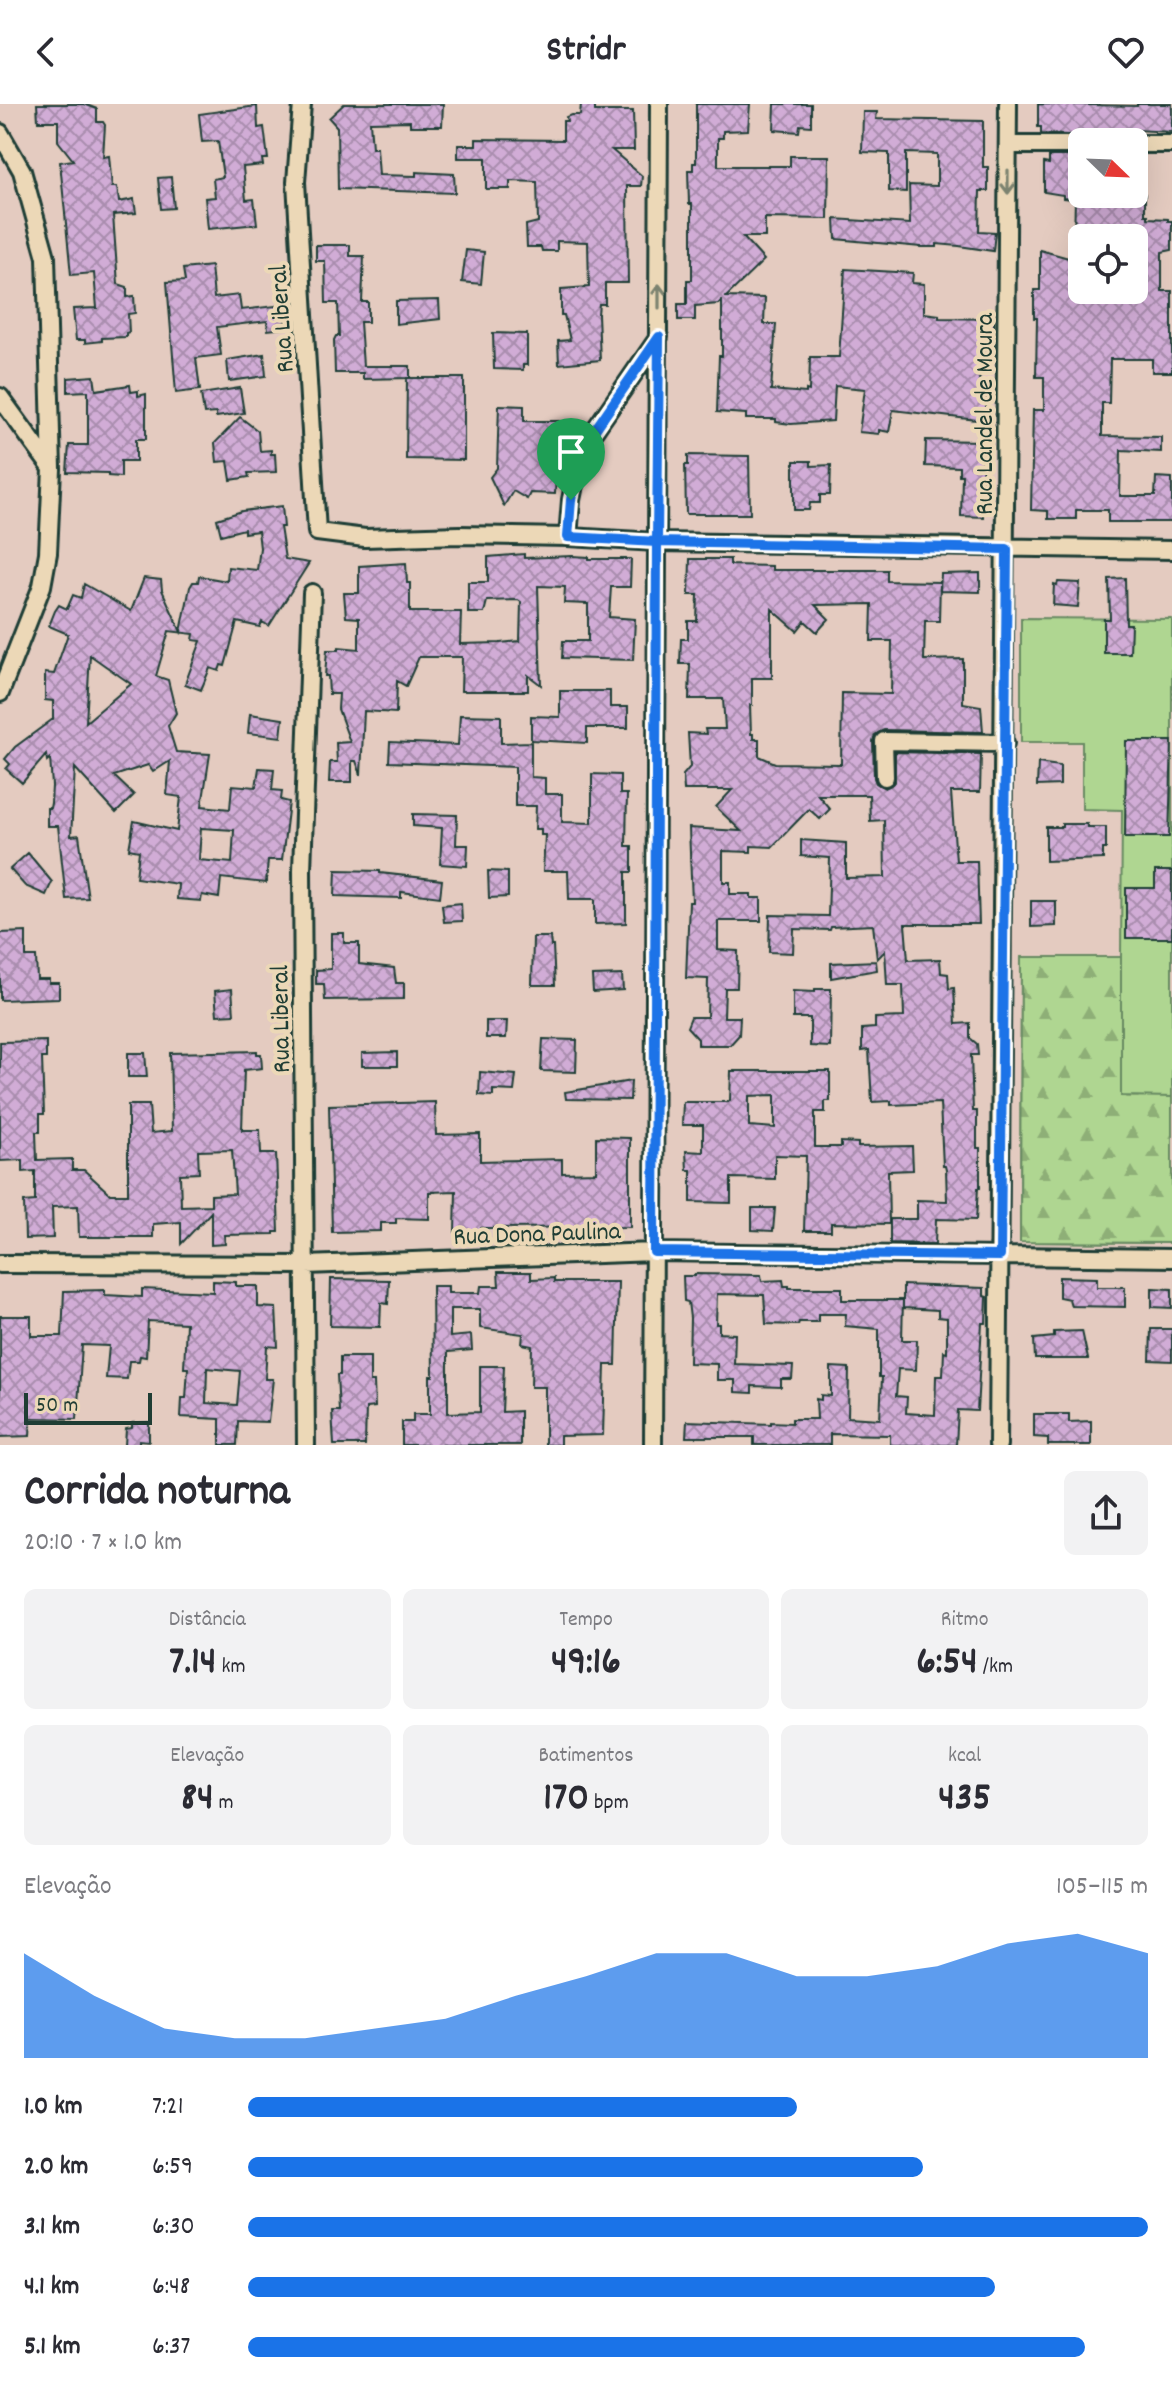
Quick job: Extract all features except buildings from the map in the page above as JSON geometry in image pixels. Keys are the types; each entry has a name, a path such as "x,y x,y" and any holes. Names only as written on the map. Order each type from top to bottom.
{"street":[{"name":"Rua Liberal","path":"302,104 296,182 317,532 365,538 459,535 568,537"},
{"path":"653,1445 659,104"},
{"name":"Rua Landel de Moura","path":"998,1445 1008,104"},
{"path":"0,133 22,171 46,257 52,469 48,553 42,586 0,693"},
{"path":"1148,144 1172,144"},
{"path":"1008,145 1068,145"},
{"path":"659,337 581,450 571,500 568,537 657,542 1172,550"},
{"path":"0,397 52,469"},
{"name":"Rua Liberal","path":"306,1445 302,870 312,593"},
{"path":"885,777 884,741 1005,743"},
{"name":"Rua Dona Paulina","path":"0,1264 306,1265 654,1252 1172,1258"}],"green space":[{"path":"1021,618 1172,619 1172,1243 1020,1242 1021,957 1121,957 1122,810 1082,809 1082,742 1021,742"},
{"path":"1021,957 1121,957 1121,1096 1172,1097 1172,1243 1020,1242"}],"route":[{"path":"571,500 568,537 657,542 654,1252 1000,1256 1007,549 657,542 659,337 590,433 581,450 571,500"}]}
